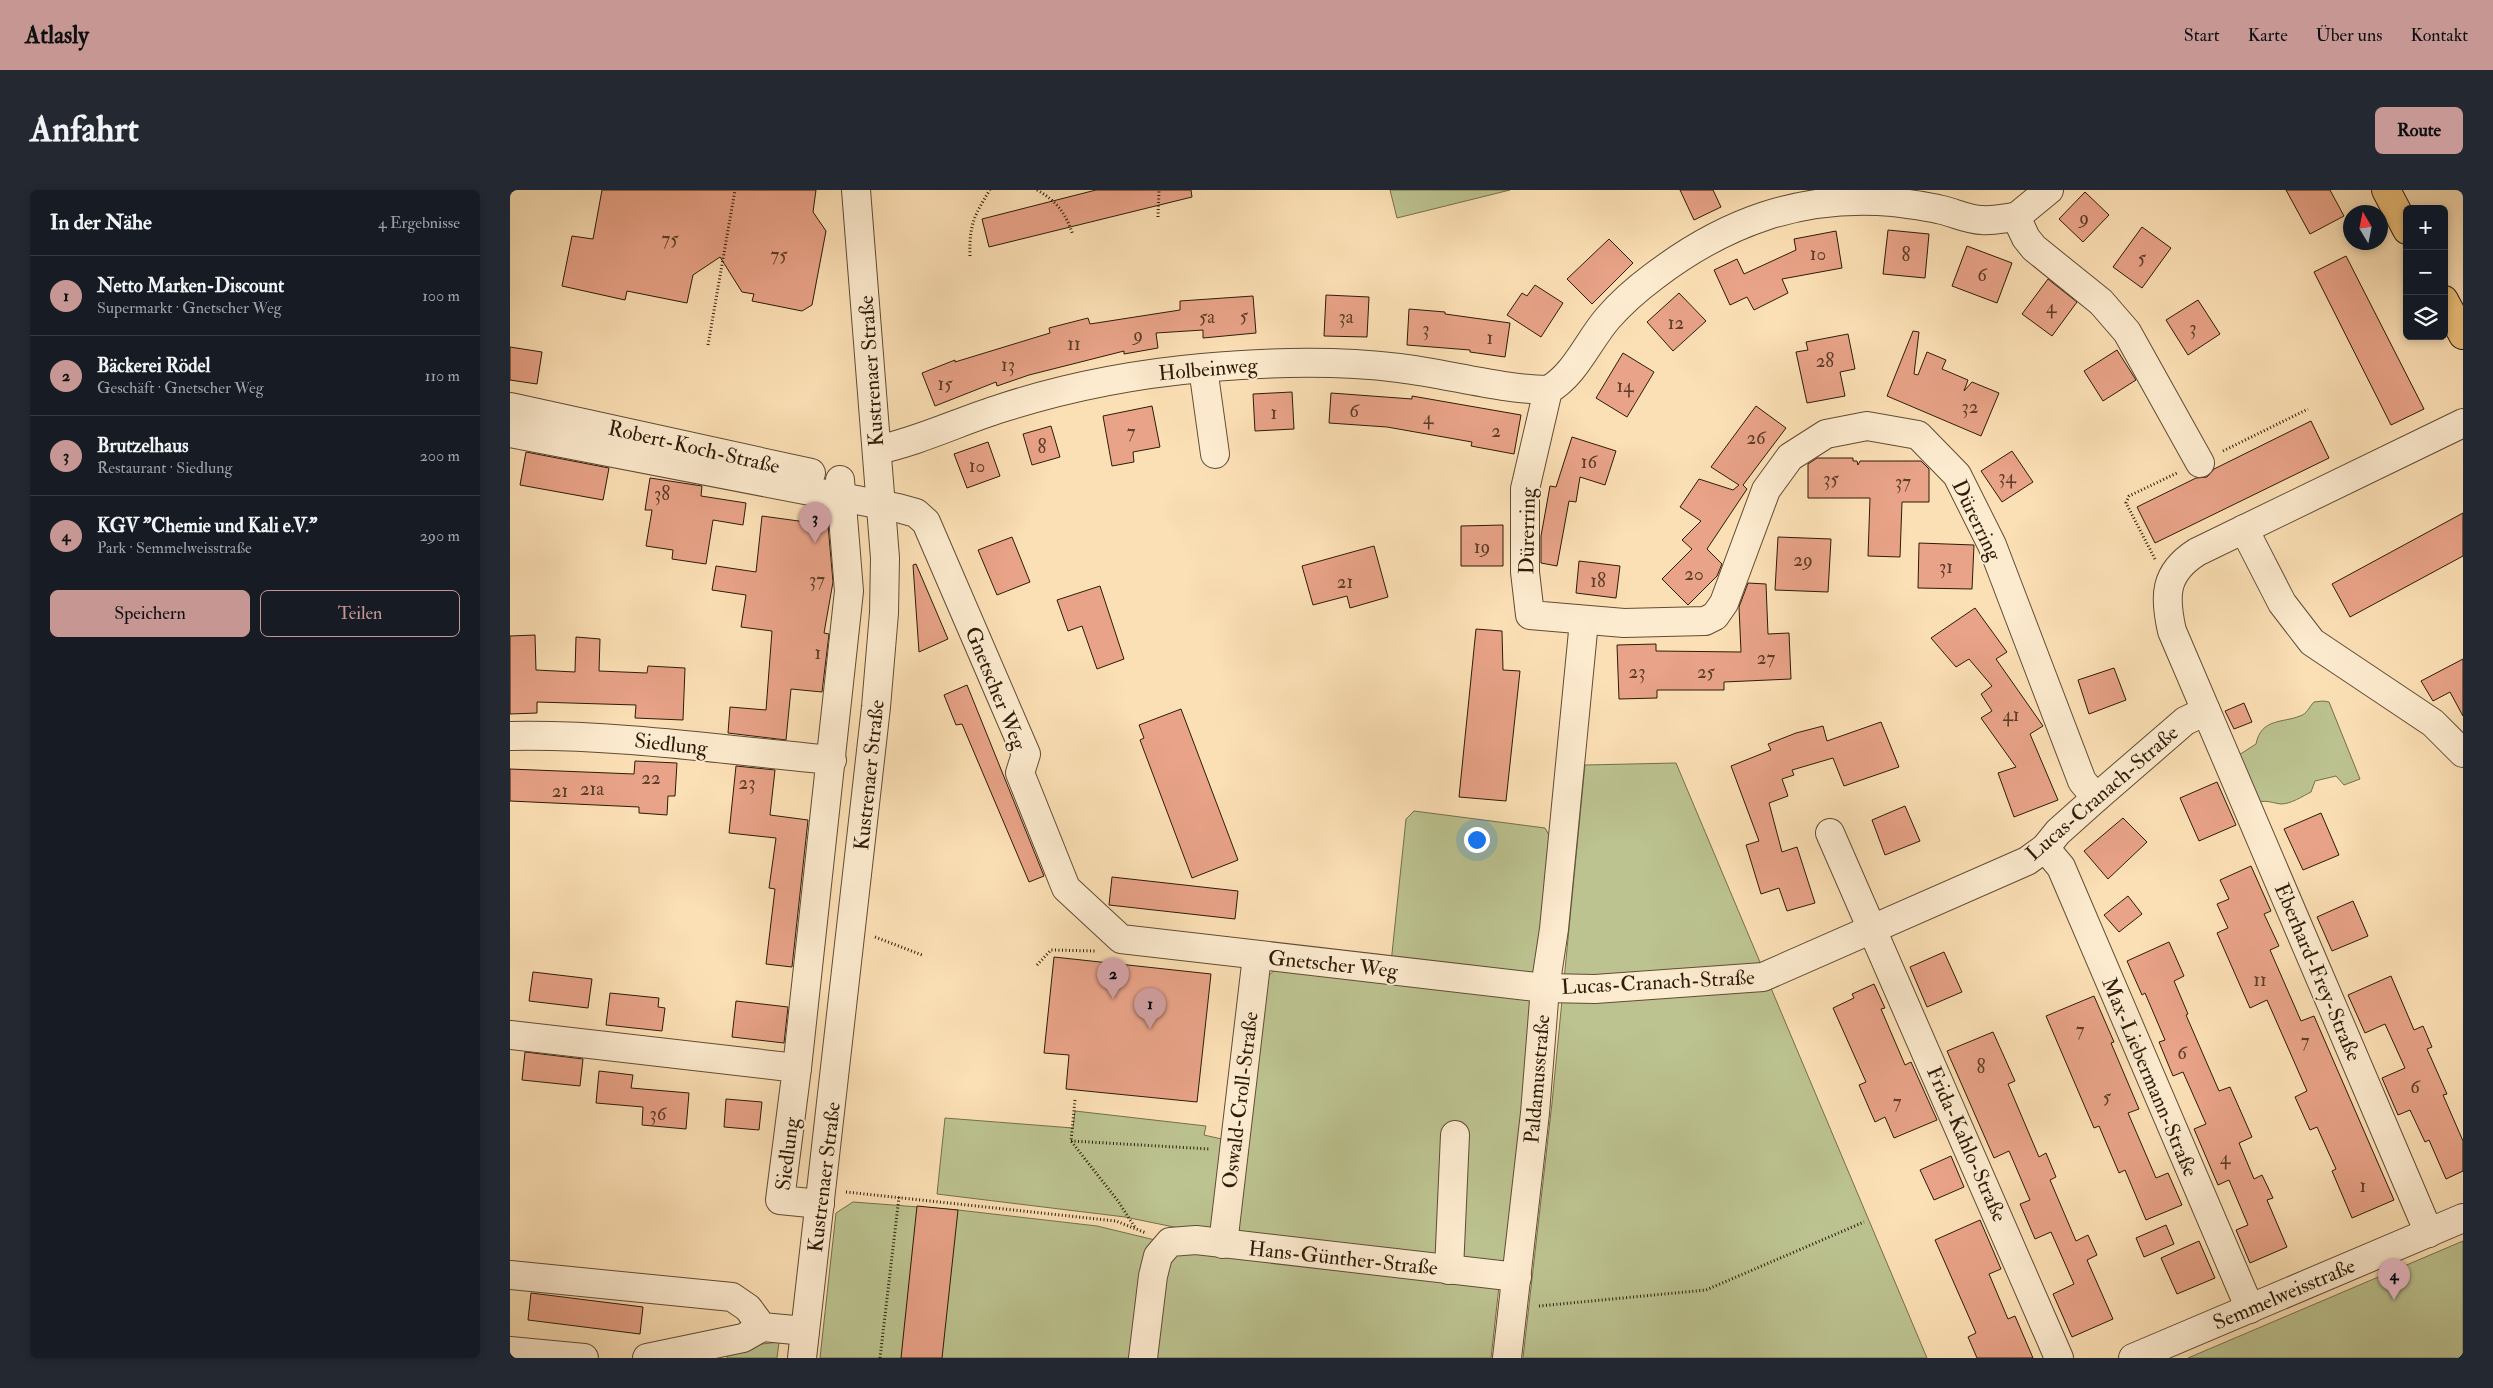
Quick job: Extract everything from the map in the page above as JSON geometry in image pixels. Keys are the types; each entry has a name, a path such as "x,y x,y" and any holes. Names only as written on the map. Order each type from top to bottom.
{"main road":[{"path":"2386,190 2403,222"},
{"path":"2448,307 2463,335"}],"street":[{"name":"Kustrenaer Straße","path":"802,1358 852,929 884,613 885,558 856,190"},
{"path":"1548,390 1562,382 1608,318 1641,286 1702,242 1766,214 1848,201 1893,202 1941,210 1981,220 2016,218 2049,190"},
{"path":"2016,218 2026,238 2034,248 2101,302 2127,332 2200,463"},
{"name":"Holbeinweg","path":"877,450 903,444 1002,408 1054,393 1151,374 1203,368 1336,363 1454,375 1521,390 1548,390"},
{"path":"1203,368 1215,454"},
{"name":"Dürerring","path":"1548,390 1525,489 1525,572 1530,615 1584,621 1705,621 1715,616 1724,603 1766,490 1790,457 1826,434 1866,426 1918,435 1957,475 1992,545 2082,781 2096,798"},
{"name":"Robert-Koch-Straße","path":"510,407 773,475"},
{"path":"2206,711 2172,631 2168,613 2168,586 2172,573 2183,561 2244,529 2463,423"},
{"path":"510,433 880,493"},
{"name":"Siedlung","path":"821,1196 780,1200 832,760 849,591 841,488"},
{"name":"Gnetscher Weg","path":"880,493 916,513 926,522 1026,754 1020,773 1066,888 1121,939 1545,988"},
{"path":"2244,529 2282,603 2312,642 2433,724 2463,753"},
{"name":"Paldamusstraße","path":"1507,1358 1517,1277 1545,988 1554,929 1584,621"},
{"name":"Lucas-Cranach-Straße","path":"1545,988 1595,989 1763,977 2028,861 2045,848 2058,832 2096,798 2186,721 2206,711"},
{"name":"Eberhard-Frey-Straße","path":"2206,711 2429,1233"},
{"name":"Siedlung","path":"510,736 558,735 620,739 832,760"},
{"name":"Frida-Kahlo-Straße","path":"1830,833 2059,1358"},
{"name":"Max-Liebermann-Straße","path":"2045,848 2061,867 2250,1309"},
{"name":"Oswald-Croll-Straße","path":"1223,1244 1257,956"},
{"path":"510,1035 797,1068"},
{"path":"1449,1270 1456,1135"},
{"name":"Semmelweisstraße","path":"2133,1358 2463,1218"},
{"name":"Hans-Günther-Straße","path":"1143,1358 1152,1276 1158,1256 1170,1242 1188,1240 1517,1277"},
{"path":"510,1275 732,1296 748,1308 762,1327"},
{"path":"647,1358 743,1338 762,1327 806,1331"},
{"path":"510,1350 584,1358"}],"path":[{"path":"708,346 735,190"},
{"path":"970,256 969,237 973,218 990,190"},
{"path":"1037,190 1054,201 1066,216 1073,235"},
{"path":"1158,217 1159,190"},
{"path":"852,929 922,955"},
{"path":"1037,965 1051,950 1106,950 1119,945 1121,939"},
{"path":"1075,1100 1071,1141 1118,1201 1137,1229"},
{"path":"1071,1141 1234,1151"},
{"path":"821,1196 899,1197 1116,1221"},
{"path":"880,1358 899,1197"},
{"path":"1513,1308 1706,1290 1864,1222"}],"green space":[{"path":"1390,190 1510,190 1397,218"},
{"path":"2314,702 2329,702 2360,779 2344,785 2336,776 2315,781 2311,792 2289,803 2258,802 2239,755 2256,744 2263,730 2268,726 2302,715"},
{"path":"1676,763 1927,1358 1523,1358 1552,1103 1585,765"},
{"path":"1414,811 1545,828 1550,837 1536,972 1528,978 1391,963 1406,819"},
{"path":"1277,968 1520,991 1536,1004 1509,1266 1242,1235 1237,1228 1266,978"},
{"path":"1075,1111 1206,1126 1204,1135 1226,1140 1220,1221 1208,1234 1125,1217 937,1194 945,1118 1073,1128"},
{"path":"853,1202 958,1210 1097,1226 1188,1248 1499,1286 1491,1358 820,1358 836,1213"},
{"path":"2463,1241 2463,1358 2188,1358"},
{"path":"779,1342 777,1358 727,1358 728,1348"}],"building":[{"path":"602,190 816,190 813,212 826,231 812,305 802,311 752,301 754,294 742,292 720,257 693,275 687,303 627,291 625,300 562,286 572,236 593,239"},
{"path":"1096,190 1191,190 1192,197 989,247 982,219"},
{"path":"1680,190 1713,190 1721,207 1694,220"},
{"path":"2286,190 2330,190 2343,217 2310,234"},
{"path":"2085,192 2109,215 2083,242 2059,219"},
{"path":"2142,227 2171,248 2142,288 2113,267"},
{"path":"1888,230 1929,234 1925,278 1883,274"},
{"path":"1836,231 1842,268 1782,279 1788,293 1754,310 1747,297 1730,305 1714,270 1737,259 1744,274 1796,250 1794,239"},
{"path":"1609,239 1633,263 1592,304 1567,279"},
{"path":"1967,246 2012,263 1997,303 1952,286"},
{"path":"2346,256 2424,409 2391,425 2314,272"},
{"path":"2048,279 2077,302 2052,336 2022,314"},
{"path":"1535,285 1563,303 1541,337 1507,315 1522,293 1527,296"},
{"path":"1679,293 1706,321 1673,351 1647,322"},
{"path":"1326,295 1369,297 1367,337 1324,336"},
{"path":"1253,296 1256,333 1203,338 1203,330 1156,333 1158,348 1124,354 1124,351 1029,375 997,386 996,382 935,406 922,373 955,360 955,362 1050,333 1049,328 1088,318 1090,324 1180,310 1180,301"},
{"path":"2198,300 2220,334 2188,355 2166,320"},
{"path":"1409,309 1445,312 1445,314 1510,323 1505,357 1470,352 1470,350 1407,345"},
{"path":"1913,331 1919,332 1914,374 1918,375 1927,352 1946,360 1942,369 1968,380 1964,391 1972,382 1999,393 1981,436 1887,396"},
{"path":"1848,334 1855,369 1840,372 1845,396 1807,403 1796,352 1808,350 1806,342"},
{"path":"510,347 542,352 537,384 510,380"},
{"path":"2117,350 2136,380 2103,401 2084,371"},
{"path":"1623,353 1654,372 1627,417 1596,398"},
{"path":"1292,392 1294,429 1255,431 1253,394"},
{"path":"1331,393 1412,399 1412,396 1521,415 1514,454 1471,446 1472,442 1387,427 1329,423"},
{"path":"1152,406 1160,447 1133,452 1134,462 1112,466 1103,416"},
{"path":"1756,406 1786,428 1743,485 1747,489 1707,549 1722,564 1717,576 1688,605 1662,579 1692,549 1682,540 1701,521 1680,507 1699,479 1733,490 1739,485 1711,467"},
{"path":"2311,421 2329,458 2155,543 2137,507 2196,478 2207,477 2214,469"},
{"path":"1051,426 1060,457 1032,465 1023,434"},
{"path":"1572,437 1616,451 1605,485 1580,477 1576,502 1569,501 1557,566 1541,563 1541,536 1550,486 1556,487"},
{"path":"988,442 1000,476 967,488 954,454"},
{"path":"2012,451 2033,482 2002,502 1981,471"},
{"path":"526,452 609,468 603,500 520,485"},
{"path":"1817,458 1853,458 1853,461 1857,461 1858,465 1860,461 1921,461 1929,469 1929,502 1902,502 1900,557 1868,556 1870,498 1808,498 1808,464"},
{"path":"650,478 702,486 701,496 746,503 743,525 713,520 706,564 672,559 673,550 646,546 652,510 645,510"},
{"path":"2463,513 2463,556 2350,617 2332,584"},
{"path":"762,516 828,525 833,582 824,633 829,634 822,692 791,689 786,740 728,733 730,707 766,710 772,631 741,627 746,595 712,590 716,566 756,572"},
{"path":"1503,525 1503,566 1461,566 1461,526"},
{"path":"1012,537 1030,582 997,595 978,550"},
{"path":"1778,537 1831,539 1828,592 1775,590"},
{"path":"1919,543 1974,545 1972,589 1918,588"},
{"path":"1374,546 1388,597 1350,608 1347,596 1313,605 1302,566"},
{"path":"1579,561 1620,566 1616,598 1576,593"},
{"path":"916,564 948,639 919,652 913,565"},
{"path":"1748,583 1766,584 1768,634 1789,633 1791,679 1724,682 1724,690 1657,690 1657,698 1619,699 1617,645 1656,644 1656,651 1741,652 1739,607"},
{"path":"1100,586 1124,659 1097,669 1082,626 1068,631 1057,600"},
{"path":"1975,608 2007,652 1996,659 2043,726 2030,734 2058,800 2014,817 1998,773 2016,767 1981,718 1992,711 1981,694 1992,686 1969,659 1956,667 1931,638"},
{"path":"1476,629 1502,631 1503,670 1520,671 1506,801 1459,797"},
{"path":"535,635 536,670 575,672 576,637 600,639 599,671 647,673 648,666 685,668 683,720 635,718 636,705 537,702 537,713 510,714 510,636"},
{"path":"2463,659 2463,716 2450,692 2433,701 2421,681"},
{"path":"2114,668 2126,700 2089,714 2078,680"},
{"path":"967,685 1044,876 1029,882 962,724 956,725 944,695"},
{"path":"2244,703 2252,722 2234,729 2225,711"},
{"path":"1181,709 1238,860 1192,878 1140,740 1144,738 1139,725"},
{"path":"1881,722 1899,767 1844,786 1833,758 1792,770 1794,775 1782,779 1788,796 1769,803 1782,852 1797,847 1815,903 1787,911 1779,888 1761,894 1746,845 1759,841 1731,766 1771,750 1768,744 1796,733 1823,726 1827,741"},
{"path":"635,761 677,763 675,796 668,796 667,815 639,813 639,807 510,801 510,769 634,774"},
{"path":"736,766 775,770 770,815 808,820 792,967 766,964 775,889 769,888 776,838 729,833"},
{"path":"2217,782 2236,825 2199,841 2180,798"},
{"path":"1905,806 1920,841 1885,855 1872,820"},
{"path":"2321,813 2339,855 2303,870 2284,829"},
{"path":"2123,818 2147,842 2108,879 2084,851"},
{"path":"2251,866 2271,911 2264,914 2279,946 2270,950 2301,1021 2314,1016 2394,1200 2352,1218 2332,1171 2336,1169 2317,1127 2310,1130 2295,1097 2307,1091 2267,1000 2250,1008 2217,933 2228,928 2217,904 2229,899 2220,880"},
{"path":"1112,877 1238,891 1235,919 1109,905"},
{"path":"2128,896 2142,914 2119,932 2104,915"},
{"path":"2353,901 2368,936 2332,951 2317,917"},
{"path":"2169,942 2184,976 2174,981 2188,1014 2186,1015 2219,1091 2230,1087 2252,1137 2239,1143 2254,1179 2262,1175 2273,1198 2267,1200 2287,1247 2250,1263 2236,1230 2248,1225 2229,1180 2218,1185 2194,1129 2206,1124 2183,1072 2173,1076 2159,1042 2165,1040 2145,993 2142,995 2127,961"},
{"path":"1944,952 1962,992 1927,1007 1910,967"},
{"path":"1054,957 1211,974 1197,1102 1066,1089 1069,1055 1044,1053"},
{"path":"533,972 592,979 588,1008 529,1001"},
{"path":"2391,976 2414,1030 2423,1026 2432,1047 2427,1049 2447,1094 2443,1095 2463,1141 2463,1171 2446,1179 2429,1140 2425,1142 2410,1110 2398,1115 2382,1078 2405,1068 2385,1024 2365,1033 2348,995"},
{"path":"1874,984 1885,1008 1881,1009 1905,1065 1911,1062 1937,1120 1894,1138 1885,1117 1875,1122 1859,1085 1866,1082 1833,1008 1854,998 1852,994"},
{"path":"610,993 659,998 658,1007 665,1008 662,1031 606,1025"},
{"path":"2094,996 2114,1042 2111,1043 2139,1109 2128,1113 2156,1178 2168,1173 2182,1205 2146,1220 2125,1170 2119,1173 2099,1126 2094,1128 2046,1016"},
{"path":"736,1001 788,1007 784,1043 732,1037"},
{"path":"1993,1032 2015,1081 2008,1084 2039,1157 2046,1153 2056,1177 2050,1180 2076,1241 2088,1235 2097,1255 2087,1260 2113,1319 2072,1337 2053,1294 2074,1284 2051,1232 2035,1239 2020,1204 2030,1200 2009,1151 1994,1158 1947,1051"},
{"path":"525,1052 583,1059 580,1086 522,1080"},
{"path":"599,1071 633,1075 631,1088 689,1093 686,1129 642,1125 643,1107 596,1103"},
{"path":"726,1099 762,1102 759,1130 724,1127"},
{"path":"1951,1156 1964,1187 1934,1200 1920,1170"},
{"path":"917,1206 958,1210 942,1358 901,1358"},
{"path":"1980,1220 2001,1269 1989,1274 2008,1319 2015,1316 2033,1358 1977,1358 1968,1337 1976,1333 1935,1240"},
{"path":"2166,1225 2174,1244 2144,1257 2136,1238"},
{"path":"2199,1241 2215,1278 2177,1294 2161,1258"},
{"path":"531,1293 643,1307 640,1334 528,1320"}],"place":[{"name":"Brutzelhaus","path":"815,543"},
{"name":"Bäckerei Rödel","path":"1113,999"},
{"name":"Netto Marken-Discount","path":"1150,1029"},
{"name":"KGV \"Chemie und Kali e.V.\"","path":"2394,1300"}]}
